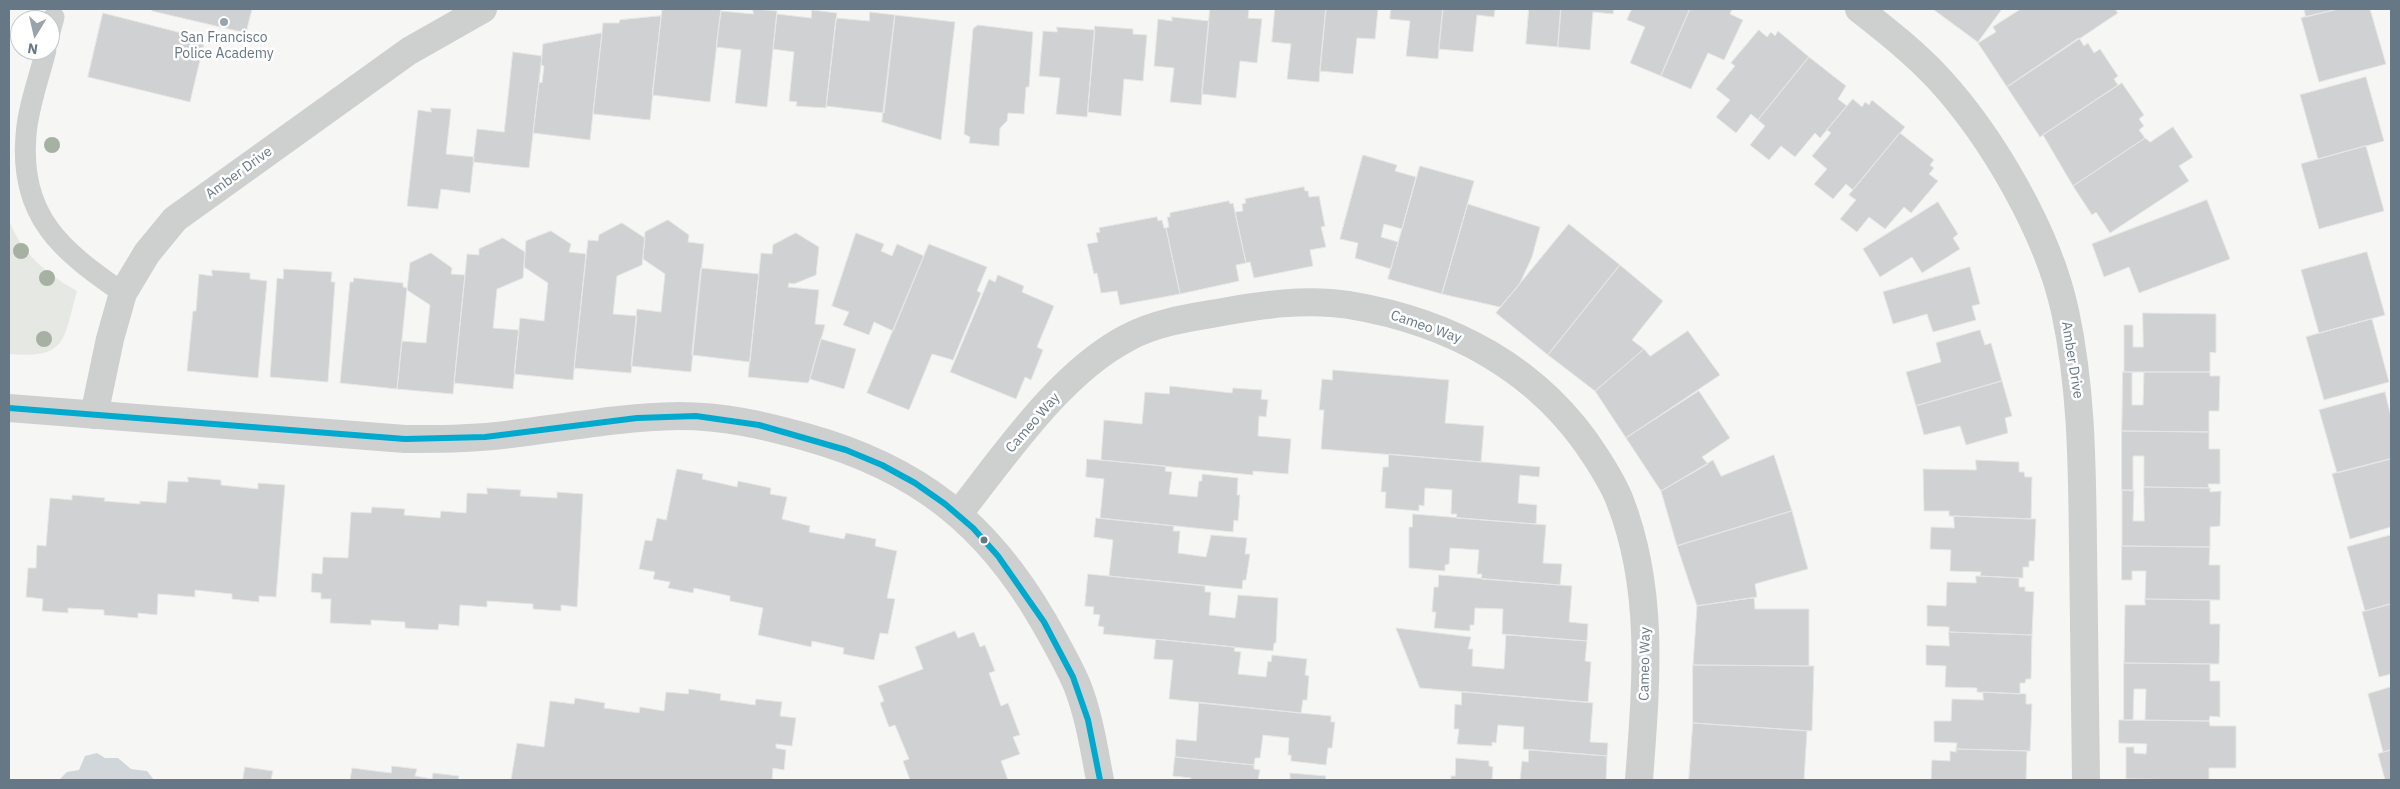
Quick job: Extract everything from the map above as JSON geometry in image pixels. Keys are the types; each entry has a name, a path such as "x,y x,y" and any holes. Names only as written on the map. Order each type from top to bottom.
{"street":[{"name":"Amber Drive","path":"94,415 110,339 123,293 146,253 175,219 409,51 483,9"},
{"name":"Amber Drive","path":"1859,9 1939,79 1982,134 2016,189 2043,245 2064,310 2078,384 2082,448 2086,780"},
{"name":"Cameo Way","path":"959,513 1023,431 1064,387 1090,363 1135,335 1175,320 1258,305 1296,302 1348,305 1394,315 1448,332 1483,349 1516,372 1550,400 1589,445 1620,500 1639,574 1646,626 1646,687 1639,780"},
{"path":"9,408 405,439 458,439 510,435 620,418 682,416 748,421 860,454 904,477 959,513 996,550 1020,582 1057,644 1077,686 1090,729 1100,780"}],"lane":[{"path":"44,60 26,134 25,171 37,212 63,246 93,272 123,293"}],"shaded area":[{"path":"9,220 20,243 36,262 77,291 65,334 60,343 53,349 43,353 28,355 9,354"},
{"path":"97,753 105,758 118,758 131,769 147,771 154,780 59,780 67,772 79,770 85,756"}],"building":[{"name":"San Francisco Police Academy","path":"153,9 252,9 246,33 152,11"},
{"path":"721,9 710,102 652,95 662,10"},
{"path":"753,9 777,11 767,107 735,103 741,50 716,47 721,11 753,14"},
{"path":"1210,9 1249,9 1248,18 1262,19 1257,63 1240,61 1236,98 1202,94"},
{"path":"1275,9 1326,9 1319,82 1287,79 1291,44 1272,42"},
{"path":"1326,9 1378,9 1375,39 1357,38 1353,74 1320,71"},
{"path":"1391,9 1443,9 1438,59 1406,56 1410,21 1390,19"},
{"path":"1443,9 1495,9 1494,17 1477,15 1473,52 1439,49"},
{"path":"1529,9 1561,9 1558,47 1526,44"},
{"path":"1561,9 1614,9 1613,14 1593,12 1590,50 1558,47"},
{"path":"1632,9 1690,9 1661,76 1630,63 1645,27 1627,20"},
{"path":"1690,9 1732,9 1730,14 1743,20 1724,60 1708,53 1691,89 1661,76"},
{"path":"1933,9 2002,9 1978,42"},
{"path":"2021,9 2115,9 2118,13 2007,87 1978,43 1996,32 1993,27"},
{"path":"2304,9 2338,9 2306,17"},
{"path":"2338,9 2370,9 2386,64 2319,82 2301,18"},
{"path":"812,10 837,13 826,108 796,106 797,102 789,101 794,52 773,49 777,14 811,18"},
{"path":"870,12 895,15 884,113 826,106 836,18 869,21"},
{"path":"103,13 205,39 190,102 88,77"},
{"path":"895,15 955,22 941,140 882,122"},
{"path":"661,16 650,120 593,114 603,23 619,23 620,20"},
{"path":"1172,17 1209,21 1201,105 1170,102 1174,68 1154,66 1158,19 1172,21"},
{"path":"978,25 1033,32 1029,87 1026,87 1024,114 1008,113 1007,121 1000,128 999,146 969,143 970,137 964,134 973,29"},
{"path":"1095,26 1133,29 1133,34 1147,35 1143,81 1124,79 1121,116 1088,112"},
{"path":"1057,27 1095,30 1087,117 1056,114 1060,78 1039,76 1043,31 1057,32"},
{"path":"1759,30 1767,37 1771,32 1775,36 1778,31 1809,57 1758,120 1751,114 1736,133 1716,117 1730,100 1716,89 1735,66 1731,63"},
{"path":"602,33 590,140 533,133 539,82 542,83 544,66 541,65 543,44"},
{"path":"2079,38 2084,46 2088,43 2094,53 2100,49 2118,76 2114,79 2118,85 2040,137 2007,87"},
{"path":"513,52 542,56 529,168 473,162 477,129 504,132"},
{"path":"1809,57 1846,86 1838,99 1847,106 1820,138 1815,133 1795,157 1781,146 1769,160 1750,145 1765,126 1758,120"},
{"path":"2366,77 2384,141 2318,159 2300,95"},
{"path":"2122,83 2144,115 2139,119 2144,126 2139,130 2145,138 2073,186 2043,135"},
{"path":"1853,99 1862,107 1865,102 1869,105 1872,100 1905,127 1853,190 1846,184 1833,199 1814,184 1827,169 1812,156 1831,133 1827,130"},
{"path":"431,108 451,109 446,154 474,157 470,193 441,189 438,209 407,206 418,110 431,112"},
{"path":"2173,127 2193,157 2179,166 2189,181 2110,233 2096,212 2092,215 2073,186 2145,138 2150,142"},
{"path":"1900,133 1934,160 1930,165 1934,168 1929,174 1938,181 1911,213 1904,207 1885,229 1869,217 1857,232 1840,219 1856,200 1849,195"},
{"path":"2366,146 2384,211 2319,229 2301,164"},
{"path":"1363,155 1397,165 1395,171 1416,177 1402,229 1384,224 1381,237 1398,242 1391,269 1355,258 1358,243 1340,239"},
{"path":"1420,166 1474,181 1442,294 1388,279"},
{"path":"1304,187 1305,191 1308,191 1309,197 1319,196 1325,226 1321,227 1326,247 1310,250 1313,266 1254,278 1250,262 1246,263 1235,212 1243,211 1242,204 1246,203 1245,199"},
{"path":"2207,200 2230,259 2139,293 2129,267 2104,277 2092,244"},
{"path":"1229,201 1230,204 1233,203 1246,263 1236,265 1239,281 1180,294 1166,228 1169,227 1167,217 1170,217 1170,213"},
{"path":"1938,202 1958,234 1953,238 1960,249 1922,273 1912,257 1880,277 1863,249"},
{"path":"1468,204 1540,227 1532,257 1519,285 1500,307 1442,294"},
{"path":"1157,217 1158,221 1162,220 1164,228 1166,228 1180,294 1120,305 1117,291 1101,293 1097,273 1094,274 1087,244 1098,242 1096,233 1100,232 1099,228"},
{"path":"668,220 689,235 688,242 704,244 691,372 631,366 637,309 661,312 665,274 643,259 645,232"},
{"path":"622,223 645,238 642,265 617,276 613,314 637,316 631,373 574,368 588,240 598,241 599,235"},
{"path":"1569,224 1620,265 1548,355 1496,313"},
{"path":"551,231 571,244 569,252 586,254 573,380 514,374 520,318 544,321 548,283 524,267 526,241"},
{"path":"796,233 819,247 816,275 794,284 789,283 788,287 819,290 815,324 825,325 810,379 808,383 748,377 761,253 772,254 773,245"},
{"path":"856,233 884,244 881,251 892,256 897,244 924,256 893,331 874,322 869,335 843,325 849,312 832,306"},
{"path":"503,238 525,252 523,278 497,289 493,328 519,330 513,389 454,383 467,254 479,255 479,249"},
{"path":"929,244 987,267 977,291 981,293 953,360 932,354 909,410 867,393"},
{"path":"2367,252 2385,315 2319,333 2301,270"},
{"path":"431,253 452,268 451,274 465,275 453,394 397,389 402,341 426,343 430,305 407,290 410,263"},
{"path":"1620,265 1663,301 1632,340 1644,349 1595,391 1548,355"},
{"path":"1970,267 1980,304 1972,306 1976,320 1933,332 1927,314 1893,324 1883,292"},
{"path":"701,268 759,274 750,362 692,355"},
{"path":"284,269 332,272 331,282 335,282 328,382 270,377 277,278 283,279"},
{"path":"212,270 250,273 250,279 267,281 258,378 187,371 193,311 196,311 199,274 212,276"},
{"path":"998,275 1024,286 1022,292 1054,306 1037,347 1043,350 1031,380 1025,377 1016,399 950,372 989,279 995,282"},
{"path":"354,278 403,283 403,287 407,288 397,389 340,383 350,282 353,282"},
{"path":"2143,313 2216,314 2216,353 2210,352 2210,372 2124,372 2124,325 2133,325 2133,347 2143,347"},
{"path":"2372,319 2389,382 2324,400 2306,337"},
{"path":"1980,330 1985,345 1991,343 2002,381 1916,406 1906,372 1941,362 1936,343"},
{"path":"1688,331 1720,375 1626,438 1595,391 1644,349 1650,356"},
{"path":"821,339 856,349 844,389 810,379"},
{"path":"1333,370 1449,380 1445,423 1484,426 1481,462 1321,449 1324,410 1319,410 1322,379 1332,380"},
{"path":"2123,372 2132,372 2132,405 2143,405 2144,372 2210,372 2210,376 2220,376 2219,411 2209,411 2209,432 2122,431"},
{"path":"2002,381 2012,416 2005,418 2008,433 1966,445 1960,426 1924,435 1916,406"},
{"path":"1170,386 1232,393 1233,388 1262,390 1261,399 1268,400 1266,417 1259,416 1258,436 1291,439 1288,474 1253,471 1253,475 1101,460 1104,420 1142,424 1145,392 1169,394"},
{"path":"1699,391 1730,438 1702,457 1708,464 1661,491 1626,438"},
{"path":"2385,392 2391,417 2391,459 2337,473 2319,410"},
{"path":"2122,431 2209,432 2209,449 2220,449 2220,484 2208,484 2209,488 2144,487 2144,456 2133,456 2133,491 2122,490"},
{"path":"1389,454 1540,467 1539,477 1520,475 1518,503 1537,505 1536,524 1456,518 1457,514 1451,514 1452,490 1425,488 1424,506 1419,505 1419,511 1385,508 1386,492 1381,492 1383,467 1388,467"},
{"path":"1774,455 1792,511 1677,546 1661,491 1713,460 1721,476"},
{"path":"1087,459 1166,466 1165,471 1172,472 1169,494 1197,497 1202,474 1238,478 1237,495 1240,495 1238,521 1234,520 1233,532 1100,518 1104,479 1086,477"},
{"path":"2391,459 2391,527 2350,539 2332,474"},
{"path":"1976,460 2019,462 2019,472 2024,472 2025,477 2032,477 2031,519 1949,516 1949,511 1924,511 1923,469 1976,470"},
{"path":"677,469 703,474 702,479 737,487 738,481 771,488 770,494 787,497 782,519 810,526 809,532 844,539 846,533 876,539 875,546 897,551 887,598 895,599 888,634 880,633 874,660 843,654 844,648 812,641 811,647 758,635 763,608 730,601 730,596 694,588 693,593 668,588 670,582 653,579 655,572 639,569 645,540 652,541 657,518 666,520"},
{"path":"188,477 221,480 221,485 258,489 258,483 285,485 276,597 259,596 259,602 232,599 232,594 195,590 195,597 158,594 157,615 138,613 138,618 104,615 104,610 68,608 68,613 42,611 43,599 26,597 28,568 36,568 37,545 46,546 50,498 72,500 72,495 105,498 104,501 140,504 140,501 166,503 168,481 188,482"},
{"path":"2144,487 2210,488 2210,492 2221,491 2220,526 2210,527 2210,547 2122,546 2122,490 2134,490 2133,521 2144,521"},
{"path":"487,488 521,490 520,496 557,498 557,492 583,494 577,607 561,605 561,611 533,609 533,604 487,601 487,607 460,605 459,626 439,624 438,630 405,628 405,622 371,620 371,625 330,623 331,599 321,599 321,593 311,592 312,573 322,574 323,557 348,558 351,512 371,513 372,507 405,509 404,515 440,518 441,511 466,513 467,493 487,494"},
{"path":"1792,511 1808,569 1755,584 1757,597 1697,606 1677,546"},
{"path":"1413,514 1546,525 1543,563 1562,564 1560,585 1481,579 1482,574 1477,574 1479,550 1450,548 1449,564 1445,565 1445,571 1409,568 1409,527 1412,527"},
{"path":"1954,516 2036,519 2034,561 2029,561 2029,567 2023,567 2023,578 1980,576 1981,572 1950,571 1951,550 1930,549 1931,527 1954,528"},
{"path":"1096,518 1174,526 1173,531 1180,531 1178,553 1206,557 1211,535 1247,538 1245,554 1250,554 1246,580 1243,580 1242,589 1109,576 1113,540 1094,537"},
{"path":"2391,535 2391,604 2365,611 2347,547"},
{"path":"2122,546 2210,547 2209,565 2220,565 2220,600 2145,599 2146,571 2132,571 2132,580 2122,580"},
{"path":"1088,574 1205,586 1205,592 1211,592 1209,615 1235,618 1238,595 1278,598 1276,643 1274,643 1273,651 1103,634 1104,627 1098,626 1100,615 1093,614 1094,607 1085,606"},
{"path":"1439,575 1572,586 1569,622 1588,624 1587,641 1502,634 1503,609 1475,608 1474,625 1470,625 1470,631 1434,628 1436,612 1432,612 1434,587 1438,587"},
{"path":"1976,576 2019,578 2019,587 2025,587 2025,591 2034,592 2032,635 1949,632 1949,627 1927,626 1927,605 1946,606 1947,582 1976,583"},
{"path":"1754,598 1755,609 1809,609 1809,666 1693,665 1697,606"},
{"path":"2145,599 2210,600 2210,624 2220,624 2219,664 2124,663 2125,605 2145,605"},
{"path":"2391,604 2391,674 2379,677 2362,612"},
{"path":"1396,628 1471,637 1468,649 1473,649 1472,666 1504,669 1506,635 1587,641 1585,661 1591,662 1588,702 1420,688"},
{"path":"955,631 958,638 974,632 980,647 985,645 995,671 989,673 1001,706 1008,703 1020,735 1013,737 1020,754 1001,761 1008,780 910,780 903,761 909,759 895,725 889,727 880,703 884,701 878,686 923,669 915,647"},
{"path":"1949,632 2032,635 2031,679 2026,679 2025,683 2020,683 2020,694 1977,692 1977,688 1945,687 1946,666 1926,665 1926,645 1949,646"},
{"path":"1156,639 1235,647 1234,651 1241,652 1238,674 1266,677 1268,661 1271,662 1272,655 1307,659 1305,675 1309,676 1307,700 1303,700 1301,713 1169,699 1173,660 1154,659"},
{"path":"2124,663 2210,664 2210,681 2220,681 2220,717 2210,716 2209,721 2145,720 2146,689 2134,689 2133,720 2124,720"},
{"path":"1693,665 1814,666 1812,731 1693,723"},
{"path":"2391,687 2391,750 2383,752 2368,694"},
{"path":"689,689 721,694 720,700 755,705 756,699 782,702 780,716 796,718 792,746 776,744 776,748 786,750 784,770 773,768 772,780 511,780 517,743 544,747 550,701 574,704 575,698 605,703 604,708 639,713 640,707 664,711 666,692 688,694"},
{"path":"1462,692 1593,703 1590,742 1608,743 1607,756 1523,749 1524,727 1498,725 1496,743 1492,742 1492,746 1457,744 1459,729 1454,729 1455,704 1461,705"},
{"path":"1983,692 2026,694 2026,704 2032,704 2030,751 1956,749 1957,743 1934,742 1934,721 1951,721 1952,699 1983,700"},
{"path":"1199,703 1331,716 1331,722 1335,722 1332,748 1328,748 1326,765 1291,761 1291,755 1288,755 1289,738 1263,735 1260,758 1255,758 1254,765 1175,757 1176,739 1196,741"},
{"path":"2119,720 2209,721 2210,726 2236,726 2236,768 2209,768 2209,780 2126,779 2126,747 2134,747 2134,753 2146,754 2147,744 2119,743"},
{"path":"1693,723 1807,731 1804,780 1689,780"},
{"path":"1956,749 2027,751 2026,780 1931,780 1932,760 1950,761 1950,751 1956,752"},
{"path":"1529,750 1607,756 1606,780 1520,780 1522,761 1528,762"},
{"path":"2391,750 2391,780 2385,780 2378,754"},
{"path":"1175,757 1254,765 1254,769 1260,770 1258,780 1191,780 1191,778 1173,776"},
{"path":"1456,758 1489,761 1489,766 1493,767 1492,780 1451,780 1451,776 1455,776"},
{"path":"392,766 417,769 415,776 432,779 433,773 459,776 458,780 350,780 352,768 391,773"},
{"path":"245,767 273,771 271,779 277,780 243,780"},
{"path":"1290,773 1326,776 1325,780 1285,780 1290,779"},
{"path":"2126,779 2213,780 2126,780"}],"transit line":[{"path":"9,408 405,439 485,437 637,418 696,416 759,425 846,450 882,465 915,483 945,504 973,528 998,556 1044,622 1073,677 1088,720 1100,780"}],"place":[{"name":"San Francisco Police Academy","path":"224,22"}]}
